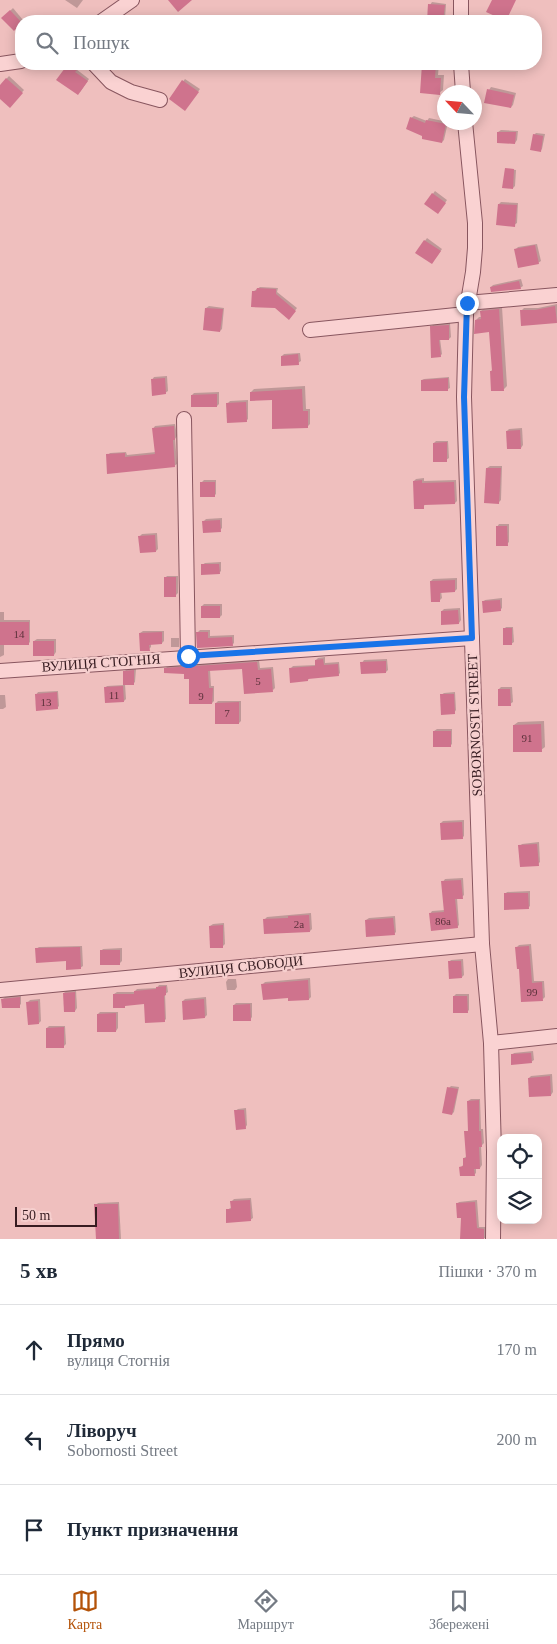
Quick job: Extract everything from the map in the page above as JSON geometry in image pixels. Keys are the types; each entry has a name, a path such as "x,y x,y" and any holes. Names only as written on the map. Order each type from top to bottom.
{"street":[{"path":"111,15 132,0"},
{"path":"460,15 461,0"},
{"path":"0,64 15,62"},
{"path":"100,70 111,82 131,92 160,100"},
{"path":"461,70 462,85"},
{"name":"SOBORNOSTI STREET","path":"466,130 475,223 473,272 467,308 464,397 482,944 491,1043 494,1152 493,1239"},
{"path":"310,330 557,295"},
{"path":"184,419 188,656"},
{"name":"ВУЛИЦЯ СТОГНІЯ","path":"0,671 188,656 472,638"},
{"name":"ВУЛИЦЯ СВОБОДИ","path":"0,990 482,944"},
{"path":"491,1043 557,1036"}],"building":[{"path":"168,0 192,0 178,12"},
{"path":"492,0 516,0 509,15 493,15 486,12"},
{"path":"428,4 445,5 444,15 427,15"},
{"path":"10,10 15,15 14,31 1,18"},
{"path":"64,70 77,70 75,72 88,81 78,95 56,80"},
{"path":"422,70 436,70 435,78 441,78 441,85 437,85 437,95 420,93"},
{"path":"6,78 23,93 10,108 0,99 0,85"},
{"path":"182,80 199,92 185,111 169,99"},
{"path":"487,89 514,95 511,108 484,103"},
{"path":"410,117 425,123 426,120 437,122 437,130 445,130 442,143 422,139 422,136 406,129"},
{"path":"497,132 516,132 515,144 497,143"},
{"path":"533,134 543,136 541,152 530,150"},
{"path":"505,168 514,169 513,189 502,188"},
{"path":"432,193 446,203 438,214 424,204"},
{"path":"498,204 517,205 515,227 496,225"},
{"path":"424,240 441,251 432,264 415,253"},
{"path":"535,245 539,264 518,268 514,249"},
{"path":"519,281 521,289 491,292 490,287"},
{"path":"257,288 276,289 276,294 296,311 289,320 275,308 251,307 252,291 256,291"},
{"path":"555,306 557,323 521,326 520,310 535,310"},
{"path":"205,308 223,309 220,332 203,330"},
{"path":"499,309 504,391 491,391 490,371 492,371 489,332 474,334 475,320 481,319 480,311"},
{"path":"449,325 449,340 439,340 441,357 431,358 430,326"},
{"path":"298,354 299,365 281,366 281,356"},
{"path":"165,378 166,394 152,396 151,379"},
{"path":"448,378 448,391 421,391 421,380"},
{"path":"302,389 303,411 308,411 308,428 272,429 272,400 250,401 250,392"},
{"path":"217,394 217,407 191,407 191,395"},
{"path":"246,402 247,422 227,423 226,403"},
{"path":"174,426 175,467 107,474 106,454 125,453 125,457 155,454 152,428"},
{"path":"520,430 521,449 507,449 506,431"},
{"path":"447,442 447,462 433,462 433,443"},
{"path":"486,468 501,468 499,504 484,503"},
{"path":"422,480 422,483 454,482 455,504 424,505 424,509 414,509 413,481"},
{"path":"200,482 215,482 215,497 200,497"},
{"path":"220,520 221,532 203,533 202,521"},
{"path":"496,526 507,526 508,546 496,546"},
{"path":"155,535 156,552 140,553 138,536"},
{"path":"201,564 219,564 220,574 201,575"},
{"path":"164,577 176,577 176,597 164,597"},
{"path":"455,580 455,592 440,593 440,602 431,602 430,581"},
{"path":"500,600 501,611 483,613 482,601"},
{"path":"201,606 220,606 220,618 201,618"},
{"path":"458,610 459,624 441,625 441,611"},
{"path":"0,622 29,622 29,645 0,645"},
{"path":"503,628 512,628 512,645 503,645"},
{"path":"162,632 162,644 149,645 150,651 140,651 139,633"},
{"path":"196,632 208,632 208,638 232,637 233,646 197,648"},
{"path":"33,641 54,641 54,656 33,656"},
{"path":"323,659 324,665 338,664 339,676 290,683 289,668 315,666 315,660"},
{"path":"386,661 386,673 361,674 360,662"},
{"path":"257,662 258,670 271,669 273,692 244,694 242,669 208,671 209,688 213,688 212,704 189,704 189,679 184,679 184,674 164,673 164,668"},
{"path":"134,670 134,685 123,685 123,671"},
{"path":"123,686 124,702 105,703 104,687"},
{"path":"498,689 510,689 511,706 498,706"},
{"path":"57,692 58,709 36,711 35,694"},
{"path":"440,694 454,694 455,714 441,715"},
{"path":"239,702 239,724 215,724 215,703"},
{"path":"541,724 542,752 513,752 513,725"},
{"path":"433,731 451,731 451,747 433,747"},
{"path":"462,822 463,839 441,840 440,823"},
{"path":"537,844 539,866 520,867 518,845"},
{"path":"461,880 463,899 455,899 458,928 431,931 429,913 444,912 441,881"},
{"path":"504,893 528,893 529,909 504,910"},
{"path":"309,915 310,932 264,934 263,919"},
{"path":"393,918 395,935 366,937 365,920"},
{"path":"223,925 223,948 210,948 209,926"},
{"path":"529,946 532,983 542,982 543,1001 521,1002 519,969 517,969 515,947"},
{"path":"80,947 81,969 66,970 66,961 36,963 35,948"},
{"path":"100,950 120,950 120,965 100,965"},
{"path":"448,961 461,961 462,978 449,979"},
{"path":"308,980 309,1000 288,1001 288,998 263,1000 261,984"},
{"path":"166,986 166,995 164,996 165,1022 145,1023 144,1004 125,1006 125,1008 113,1008 113,994 134,994 134,991"},
{"path":"75,992 75,1012 64,1012 63,993"},
{"path":"453,996 467,996 468,1013 453,1013"},
{"path":"20,997 20,1008 2,1008 1,999"},
{"path":"204,999 205,1018 183,1020 182,1001"},
{"path":"38,1001 39,1024 28,1025 26,1002"},
{"path":"250,1004 251,1021 233,1021 233,1005"},
{"path":"116,1013 116,1032 97,1032 97,1014"},
{"path":"64,1027 64,1048 46,1048 46,1028"},
{"path":"531,1053 532,1063 511,1065 511,1054"},
{"path":"550,1076 551,1096 529,1097 528,1078"},
{"path":"447,1087 458,1089 452,1115 442,1113"},
{"path":"479,1100 479,1131 481,1131 482,1147 479,1147 480,1169 474,1169 475,1176 460,1176 459,1167 463,1166 463,1158 466,1158 464,1131 468,1131 467,1101"},
{"path":"234,1110 244,1110 246,1129 236,1130"},
{"path":"250,1200 251,1221 226,1223 226,1209 231,1209 230,1201"},
{"path":"475,1202 477,1228 484,1229 484,1239 460,1239 461,1218 457,1218 456,1203"},
{"path":"94,1204 118,1204 119,1239 96,1239"}],"route":[{"path":"188,656 472,638 464,397 467,303"}]}
